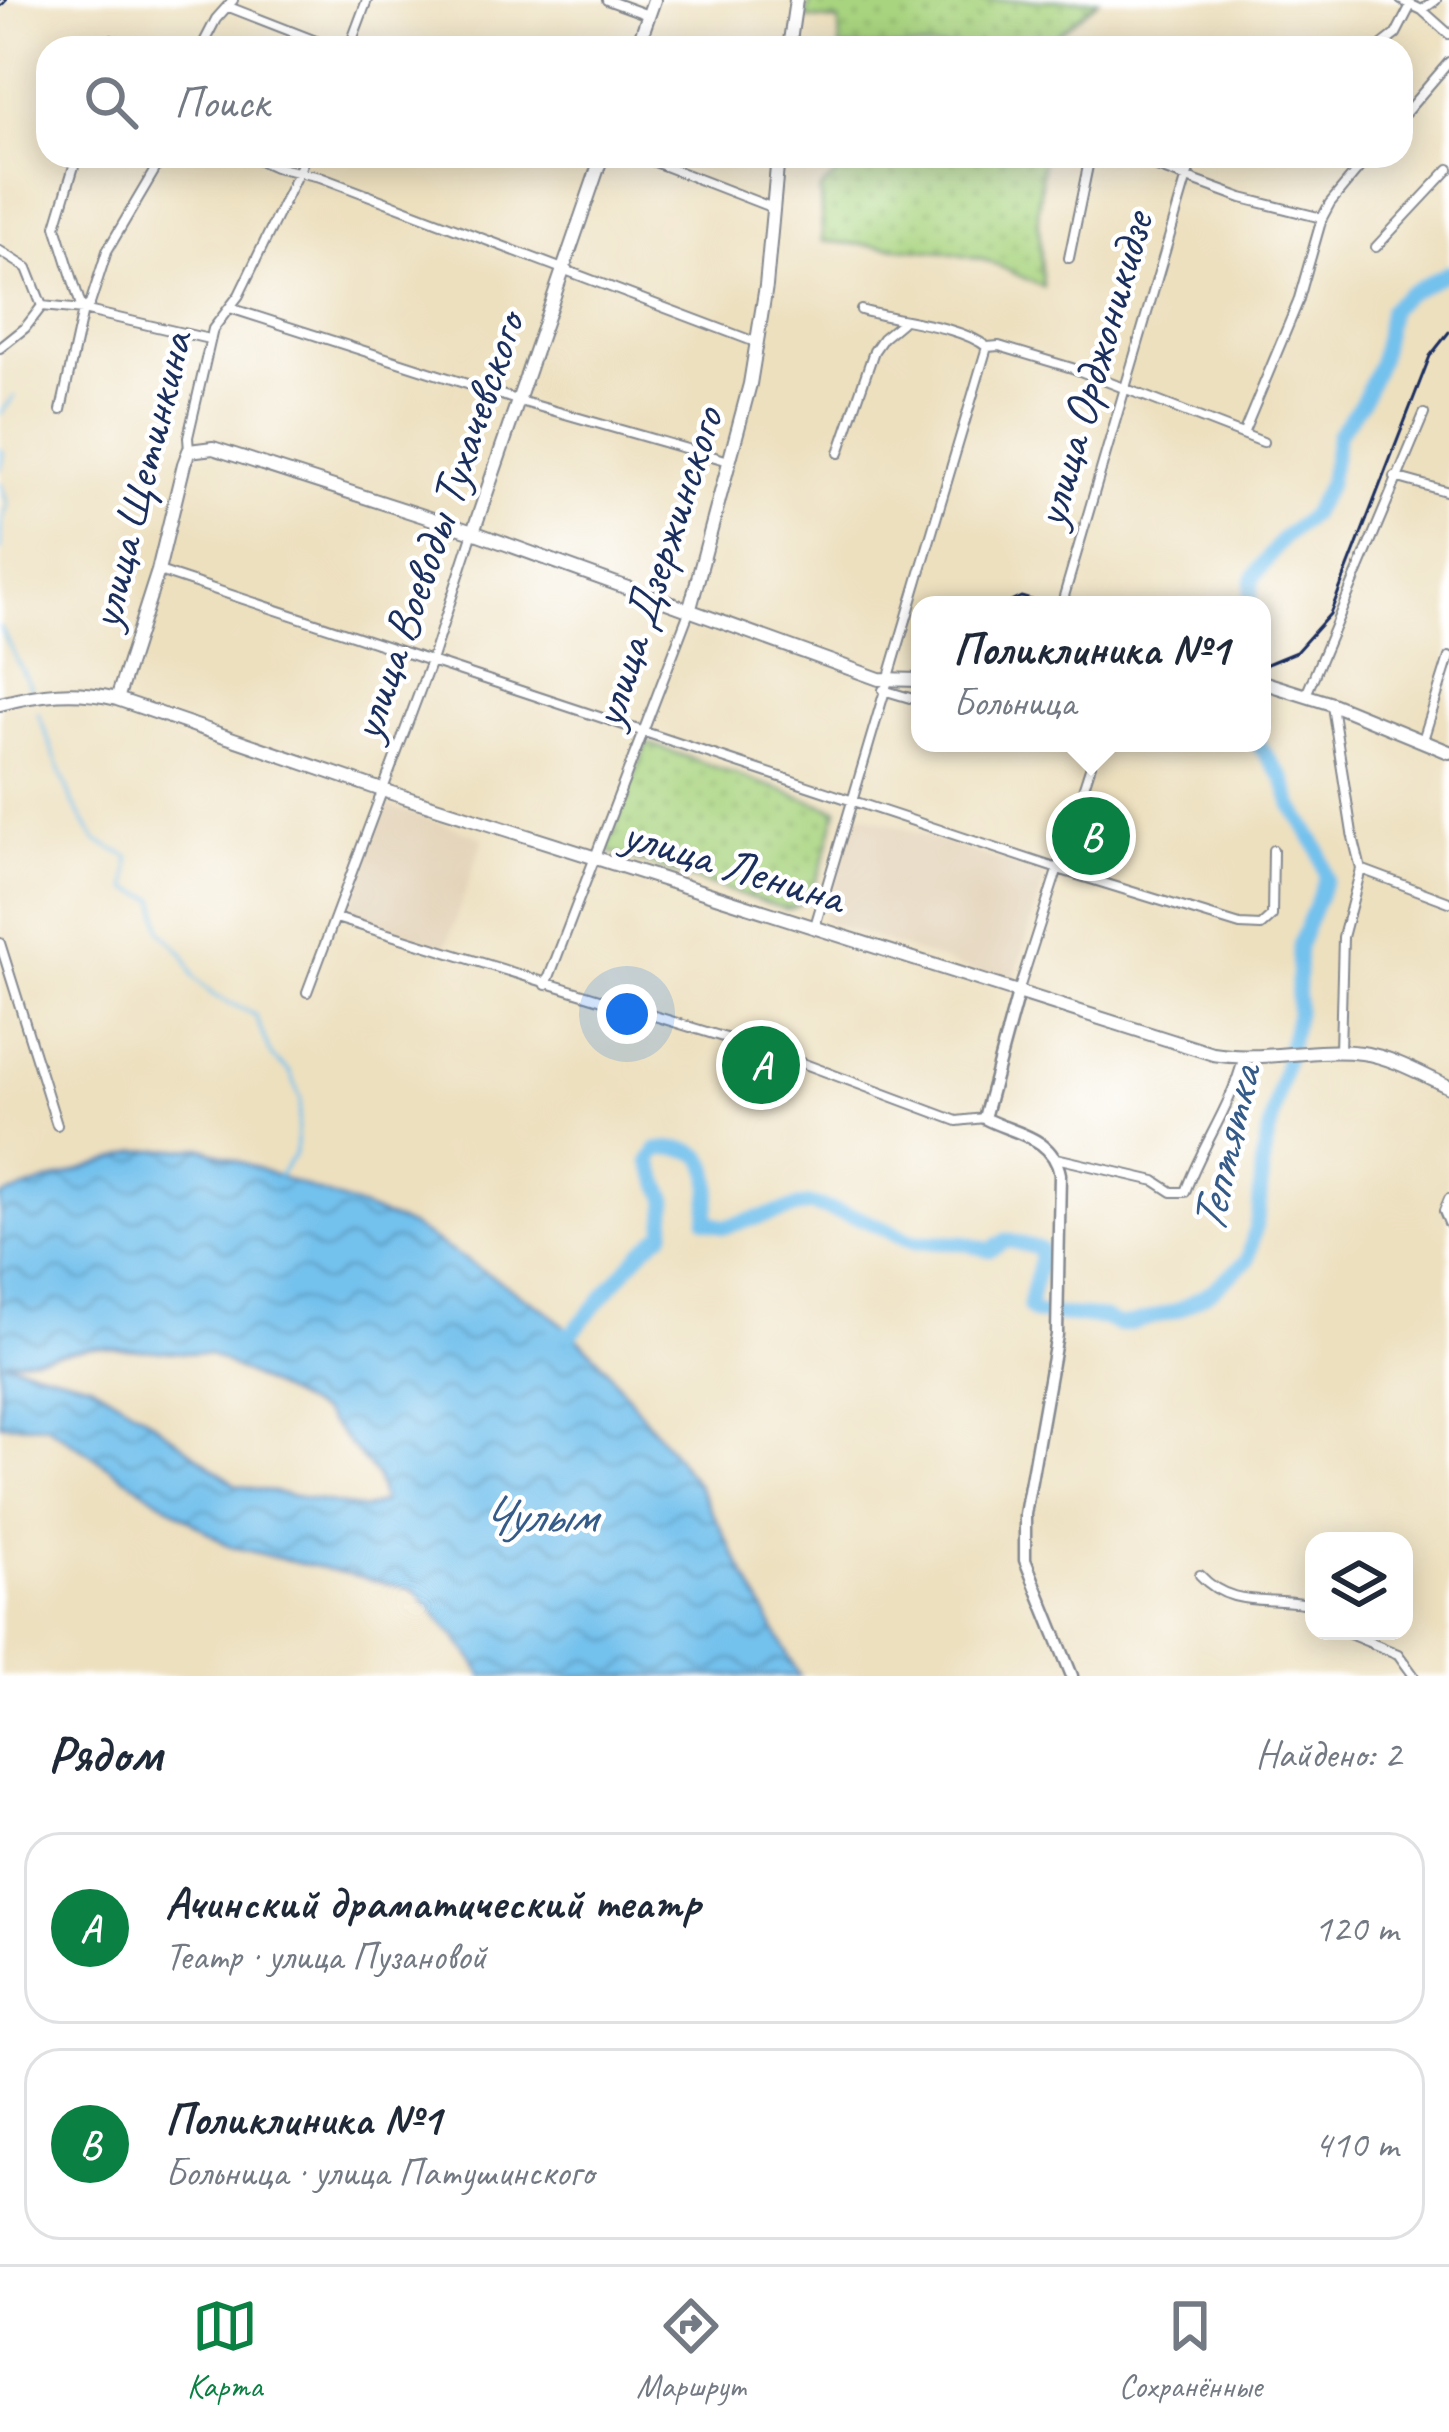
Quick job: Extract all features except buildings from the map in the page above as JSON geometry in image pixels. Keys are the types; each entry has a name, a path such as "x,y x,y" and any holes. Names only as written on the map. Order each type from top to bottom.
{"main road":[{"path":"641,36 654,0"},
{"path":"791,36 796,0"},
{"name":"улица Воеводы Тухачевского","path":"473,532 598,168"},
{"name":"улица Дзержинского","path":"689,612 744,418 777,168"},
{"path":"190,452 213,448 473,532 887,685 911,681"},
{"name":"улица Щетинкина","path":"117,699 190,452"},
{"path":"1271,685 1449,752"},
{"name":"улица Ленина","path":"0,704 58,692 117,699 382,790 1213,1054 1272,1058 1340,1052 1386,1058 1449,1087"}],"street":[{"path":"354,36 367,0"},
{"path":"607,0 649,15"},
{"path":"1422,10 1436,0"},
{"path":"1393,36 1406,3 1422,10 1449,34"},
{"path":"207,36 231,4 306,36"},
{"path":"1413,104 1449,62"},
{"path":"61,410 83,310 56,226 73,168"},
{"path":"83,310 90,304 107,251 156,168"},
{"path":"282,168 320,177 757,343"},
{"name":"улица Щетинкина","path":"190,452 188,436 209,339 216,322 230,308 301,168"},
{"path":"670,168 773,208"},
{"path":"1069,258 1088,168"},
{"path":"1164,168 1242,198 1322,218"},
{"name":"улица Орджоникидзе","path":"1064,596 1188,168"},
{"path":"1243,434 1298,302 1322,218 1359,168"},
{"path":"1376,247 1449,169"},
{"path":"0,251 27,268 42,306"},
{"path":"42,306 83,310 209,339"},
{"path":"0,348 26,328 42,306"},
{"path":"230,308 730,462"},
{"path":"861,310 972,335 987,347 999,346 1123,387 1263,442"},
{"path":"839,453 878,344 902,322"},
{"path":"913,596 987,347"},
{"path":"1306,695 1424,414"},
{"path":"1395,477 1449,493"},
{"name":"улица Воеводы Тухачевского","path":"307,992 431,661 473,532"},
{"path":"158,571 1240,925 1261,926 1272,916 1273,850"},
{"path":"815,926 911,604"},
{"name":"улица Дзержинского","path":"546,985 689,612"},
{"path":"1423,740 1449,657"},
{"path":"887,685 911,696"},
{"path":"1332,704 1361,869 1343,937 1340,1052"},
{"path":"984,1118 1090,765"},
{"path":"1361,869 1449,902"},
{"path":"336,918 778,1054 957,1121 984,1118 1033,1138 1056,1158 1155,1181 1179,1192 1185,1192 1229,1105 1243,1058"},
{"path":"0,943 57,1125"},
{"path":"1056,1158 1061,1185 1060,1300 1025,1514 1025,1560 1072,1676"},
{"path":"1449,1199 1444,1211 1449,1222"},
{"path":"1200,1575 1225,1597 1305,1603"},
{"path":"1364,1640 1398,1654 1414,1676"}],"shaded area":[{"path":"382,803 484,838 446,947 349,913"},
{"path":"855,812 1046,876 1013,985 824,921"}],"green space":[{"path":"811,0 1099,0 1056,36 840,36 839,21 805,18"},
{"path":"1042,168 1038,214 1043,287 988,261 944,252 823,241 820,190 841,170"},
{"path":"647,743 837,810 814,885 797,906 785,909 607,851"}],"water":[{"name":"Чулым","path":"203,1148 411,1226 547,1311 597,1357 697,1484 799,1676 483,1676 415,1590 229,1546 46,1425 0,1424 0,1197 138,1151","holes":["92,1347 209,1354 322,1413 376,1475 383,1502 364,1509 236,1485 143,1415 90,1383 5,1362"]}],"waterway":[{"name":"Тептятка","path":"1250,596 1253,578 1283,538 1311,515 1329,484 1338,434 1362,402 1380,361 1390,309 1407,294 1449,272"},
{"path":"0,414 15,396"},
{"path":"0,449 0,469"},
{"path":"0,483 8,504 1,523 0,550"},
{"path":"0,627 31,688"},
{"path":"38,713 72,801 95,840 129,857 128,889 156,899 161,931 184,954 194,977 213,995 255,1015 271,1056 290,1072 301,1100 295,1154 277,1178"},
{"name":"Тептятка","path":"553,1335 572,1333 664,1232 667,1200 650,1161 657,1150 677,1149 701,1156 710,1176 706,1220 724,1227 809,1204 860,1218 913,1242 963,1243 990,1250 1006,1240 1041,1249 1030,1300 1035,1313 1104,1318 1118,1325 1178,1310 1211,1291 1248,1260 1259,1211 1263,1159 1297,1013 1299,945 1326,878 1319,850 1292,805 1284,779 1264,752"}],"tram line":[{"path":"1271,662 1296,652 1330,614 1430,356 1449,332"}],"railway":[{"path":"0,3 3,0"}],"place":[{"name":"Поликлиника №1","path":"1091,836"},
{"name":"Ачинский драматический театр","path":"761,1065"}]}
